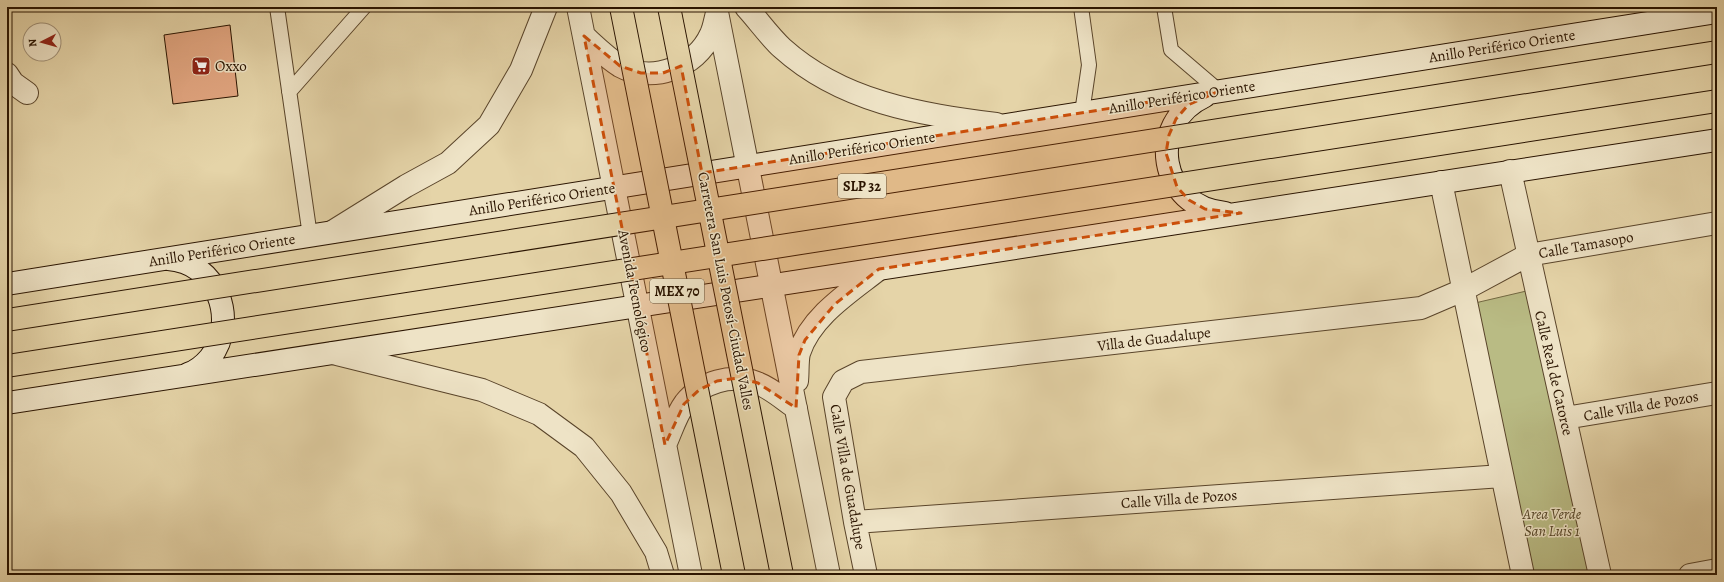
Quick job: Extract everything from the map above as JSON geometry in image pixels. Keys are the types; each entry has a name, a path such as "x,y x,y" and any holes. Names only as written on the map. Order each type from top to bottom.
{"main road":[{"name":"MEX 70","path":"621,7 734,575"},
{"name":"Carretera San Luis Potosí-Ciudad Valles","path":"669,7 782,575"},
{"name":"SLP 32","path":"7,320 1717,52"},
{"path":"7,366 1717,101"}],"street":[{"path":"332,232 406,186 448,163 489,125 521,70 546,7"},
{"name":"Avenida Tecnológico","path":"578,7 691,575"},
{"path":"746,7 782,48 820,77 850,91 904,109 935,116 1003,125"},
{"path":"584,36 620,66 641,73 663,73 683,65 700,51 712,33 716,10"},
{"path":"716,10 829,575"},
{"name":"Anillo Periférico Oriente","path":"7,284 1717,12"},
{"path":"7,74 27,93"},
{"path":"1219,91 1203,96 1188,105 1176,119 1169,135 1166,153 1169,171 1177,187 1189,200 1205,209 1223,213 1241,213"},
{"path":"7,403 1717,140"},
{"name":"Calle Real de Catorce","path":"1510,172 1600,575"},
{"path":"1441,182 1522,575"},
{"name":"Calle Tamasopo","path":"1463,290 1528,255 1717,223"},
{"path":"162,259 189,264 203,274 214,286 221,301 224,318 222,334 216,350 205,364 185,376"},
{"path":"796,408 799,355 805,340 813,328 835,304 879,269"},
{"name":"Villa de Guadalupe","path":"843,381 862,372 1421,308 1463,290"},
{"path":"333,353 482,390 539,414 584,447 621,493 656,552 663,575"},
{"path":"665,445 684,404 699,390 717,381 738,378 758,383 796,408"},
{"name":"Calle Villa de Guadalupe","path":"843,381 834,397 855,522 866,575"},
{"name":"Calle Villa de Pozos","path":"1565,418 1717,393"},
{"name":"Calle Villa de Pozos","path":"855,522 1502,476"},
{"path":"1690,575 1717,570"}],"lane":[{"path":"277,7 310,236"},
{"path":"289,92 364,7"},
{"path":"1081,7 1089,64 1082,113"},
{"path":"1164,7 1171,50 1219,91"}],"highlighted area":[{"path":"584,36 620,66 641,73 663,73 681,66 702,173 1219,91 1188,105 1176,119 1169,135 1166,153 1177,187 1189,200 1205,209 1241,213 879,269 835,304 805,340 799,355 796,408 758,383 738,378 717,381 699,390 684,404 665,445"}],"green space":[{"name":"Area Verde San Luis 1","path":"1535,289 1595,575 1532,575 1475,303"}],"building":[{"name":"Oxxo","path":"230,25 238,96 173,104 164,35"}],"place":[{"name":"Oxxo","path":"201,66"}]}
